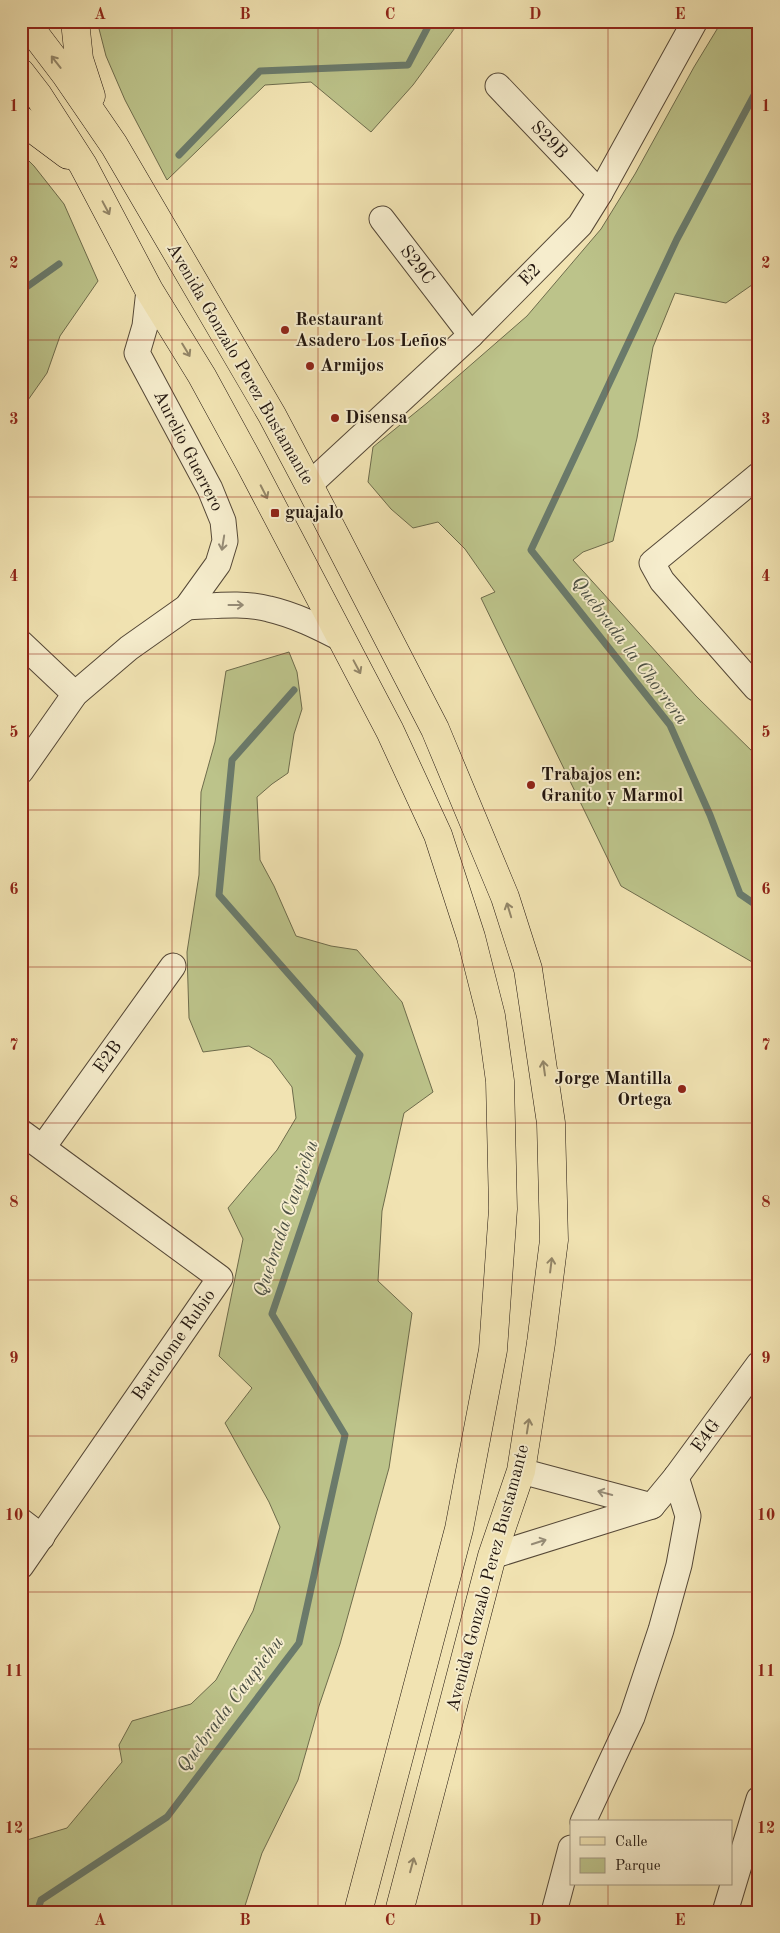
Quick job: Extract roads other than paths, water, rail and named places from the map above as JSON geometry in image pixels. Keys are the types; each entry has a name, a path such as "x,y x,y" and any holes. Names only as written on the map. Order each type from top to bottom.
{"main road":[{"name":"Avenida Gonzalo Perez Bustamante","path":"25,21 66,75 114,145 272,416 309,485 435,729 505,897 528,969 552,1123 554,1240 521,1471 492,1556 399,1912"},
{"path":"75,21 80,59 93,103 114,145"},
{"path":"21,73 38,95 83,165 149,290 202,376 390,731 438,835 473,946 491,1016 500,1081 503,1209 493,1350 459,1528 358,1912"},
{"path":"21,120 83,165"},
{"path":"390,1791 429,1802"}],"street":[{"name":"E2","path":"309,485 471,335 580,225 600,193 695,21"},
{"name":"S29B","path":"498,86 600,193"},
{"name":"S29C","path":"382,219 471,335"},
{"name":"Aurelio Guerrero","path":"21,770 75,694 128,648 187,607 218,564 225,541 223,521 210,489 137,353 145,326 149,290"},
{"path":"756,688 662,581 652,563 759,475"},
{"path":"187,607 248,606 269,608 306,621 342,639"},
{"path":"21,643 75,694"},
{"name":"E2B","path":"42,1147 173,966"},
{"name":"Bartolome Rubio","path":"21,1132 220,1278 21,1566"},
{"name":"E4G","path":"652,1506 676,1477 759,1364"},
{"path":"521,1471 652,1506"},
{"path":"584,1820 632,1717 661,1630 679,1565 688,1516 676,1477"},
{"path":"492,1556 652,1506"},
{"path":"21,1521 42,1537"},
{"path":"725,1912 759,1799"},
{"path":"554,1912 570,1852"}],"waterway":[{"path":"179,155 260,71 408,65 431,21"},
{"name":"Quebrada la Chorrera","path":"759,86 677,239 531,550 670,725 710,815 740,894 759,907"},
{"path":"21,291 59,264"},
{"name":"Quebrada Caupichu","path":"37,1912 41,1900 167,1817 299,1643 345,1435 272,1314 360,1055 219,895 232,760 294,690"}],"place":[{"name":"Restaurant Asadero Los Leños","path":"285,330"},
{"name":"Armijos","path":"310,366"},
{"name":"Disensa","path":"335,418"},
{"name":"guajalo","path":"275,513"},
{"name":"Trabajos en: Granito y Marmol","path":"531,785"},
{"name":"Jorge Mantilla Ortega","path":"682,1089"}]}
